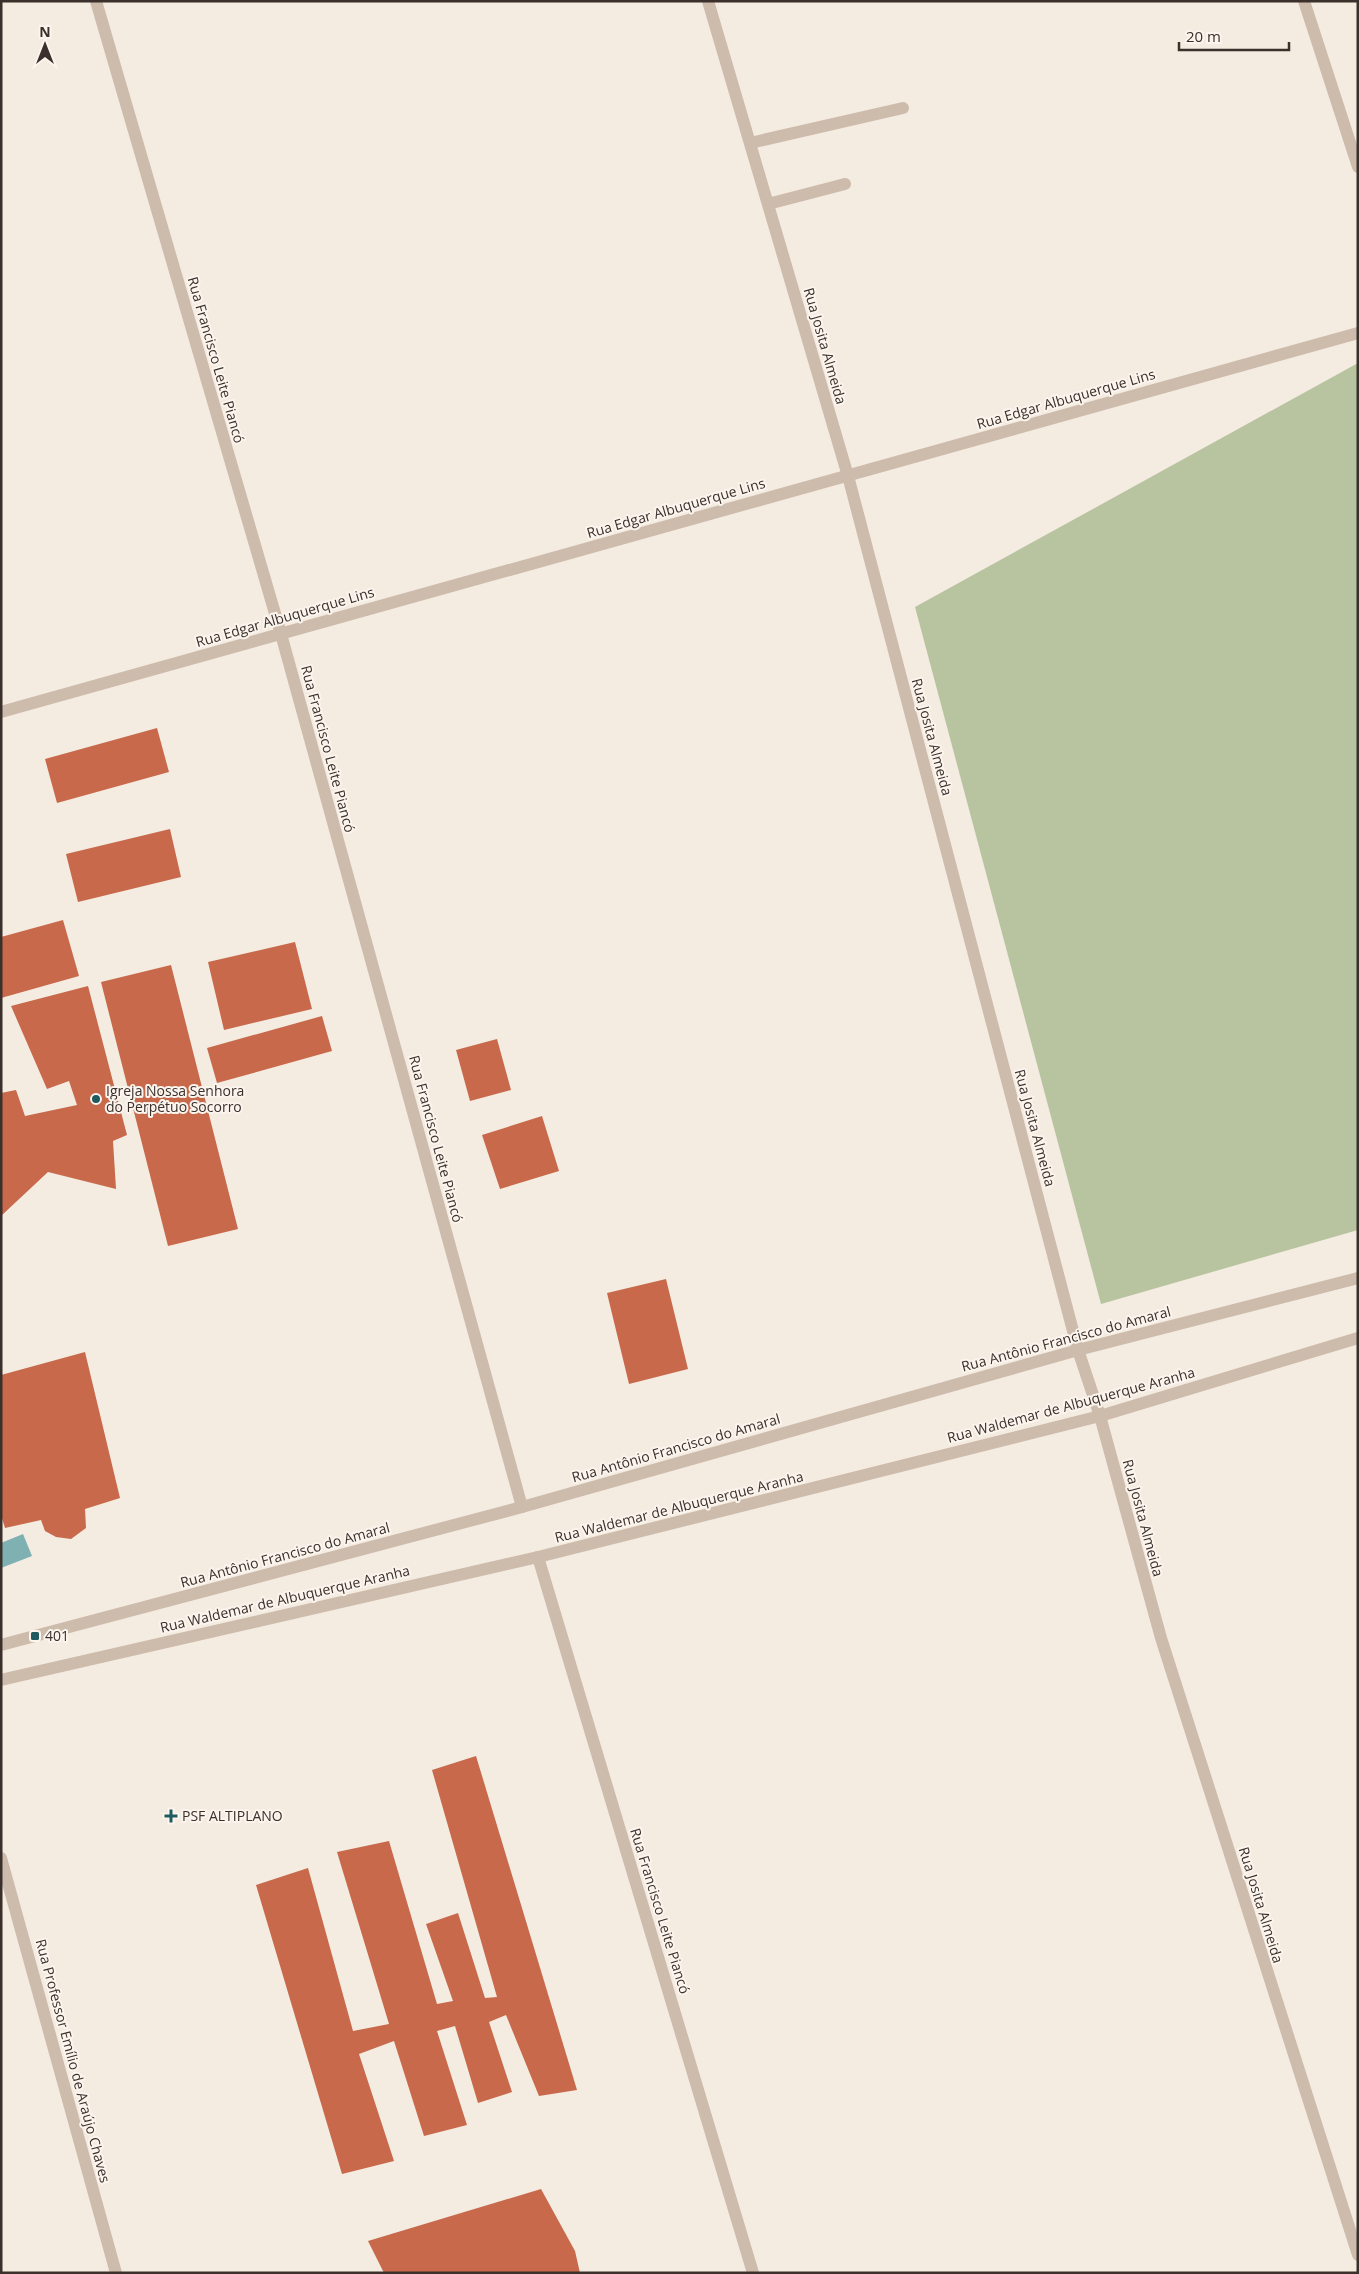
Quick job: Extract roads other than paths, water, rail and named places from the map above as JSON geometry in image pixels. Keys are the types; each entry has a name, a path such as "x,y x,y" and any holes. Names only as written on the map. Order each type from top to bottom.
{"street":[{"name":"Rua Francisco Leite Piancó","path":"96,1 281,634 522,1508"},
{"name":"Rua Josita Almeida","path":"708,1 848,476 1078,1350 1100,1416 1161,1638 1358,2255"},
{"path":"1304,1 1358,166"},
{"path":"750,143 903,108"},
{"path":"768,204 845,184"},
{"name":"Rua Edgar Albuquerque Lins","path":"1,712 1358,333"},
{"name":"Rua Antônio Francisco do Amaral","path":"1,1645 522,1508 1078,1350 1358,1278"},
{"name":"Rua Waldemar de Albuquerque Aranha","path":"1,1680 538,1558 1100,1416 1358,1338"},
{"name":"Rua Francisco Leite Piancó","path":"538,1558 753,2273"},
{"name":"Rua Professor Emílio de Araújo Chaves","path":"1,1858 116,2273"}],"water":[{"path":"23,1534 32,1556 1,1568 1,1543"}],"place":[{"name":"Igreja Nossa Senhora do Perpétuo Socorro","path":"96,1099"},
{"name":"401","path":"35,1636"},
{"name":"PSF ALTIPLANO","path":"171,1816"}]}
